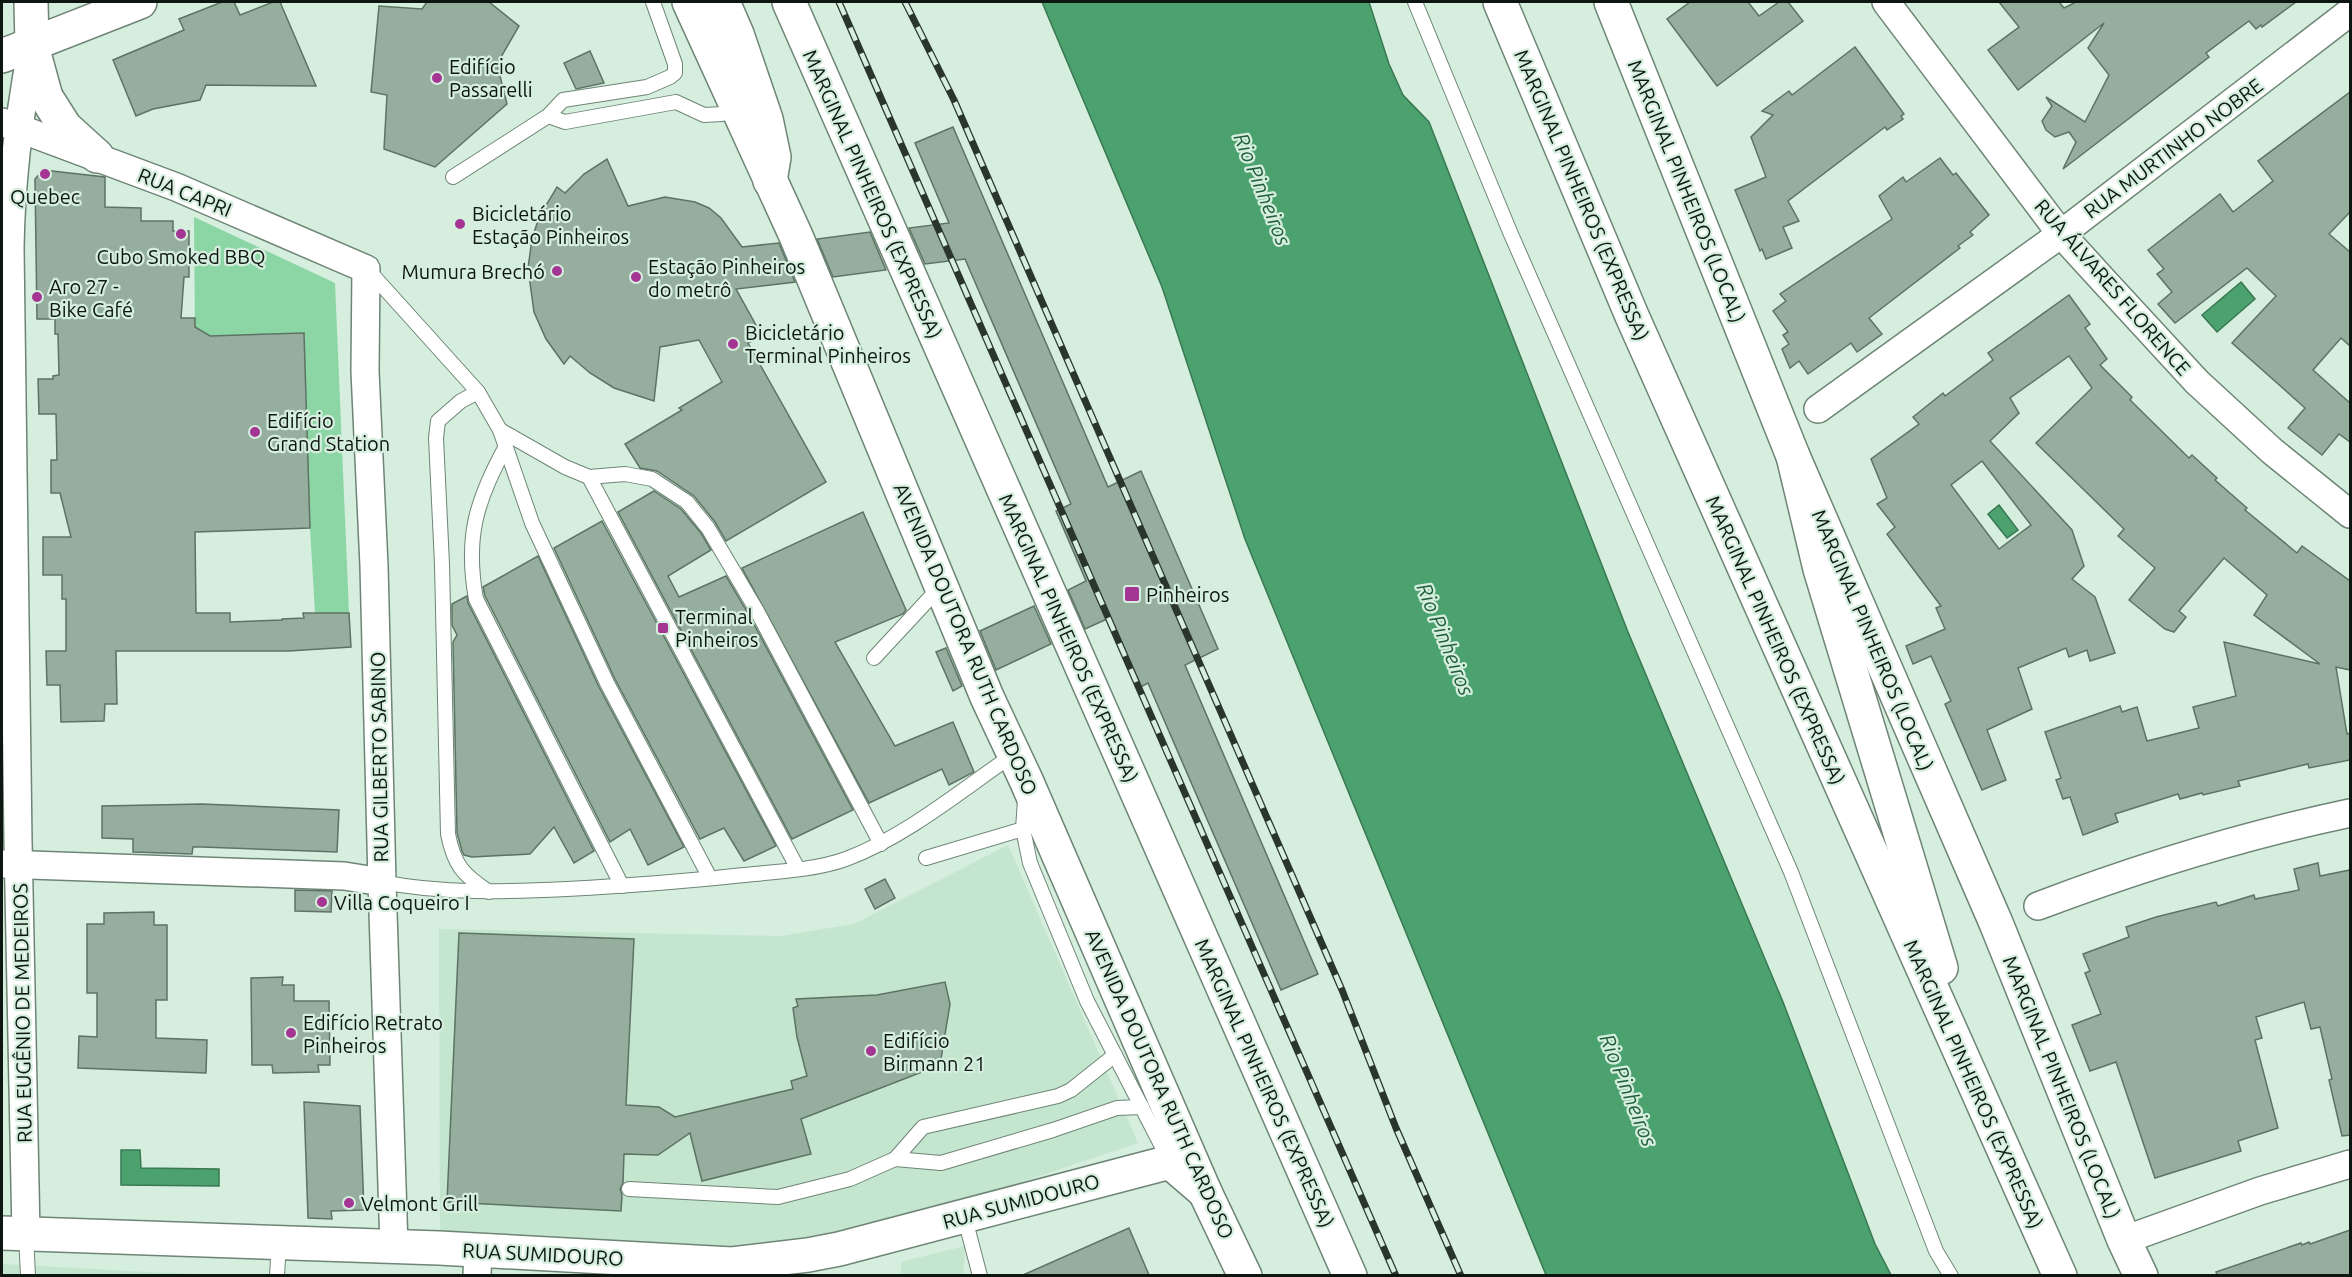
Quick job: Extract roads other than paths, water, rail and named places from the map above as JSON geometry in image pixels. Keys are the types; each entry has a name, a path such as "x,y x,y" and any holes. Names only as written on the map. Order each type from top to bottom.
{"main road":[{"name":"RUA EUGÊNIO DE MEDEIROS","path":"32,2 32,46"},
{"path":"2,56 140,2"},
{"name":"AVENIDA DOUTORA RUTH CARDOSO","path":"689,2 817,284 987,697 1245,1275"},
{"path":"723,2 737,34 766,119 774,157 770,181"},
{"name":"MARGINAL PINHEIROS (EXPRESSA)","path":"789,2 1350,1275"},
{"name":"MARGINAL PINHEIROS (EXPRESSA)","path":"1500,2 1632,316 2060,1275"},
{"name":"MARGINAL PINHEIROS (LOCAL)","path":"1611,2 1794,456 1996,924 2124,1240 2141,1275"},
{"path":"32,46 46,97 65,126 97,156"},
{"path":"1794,456 1820,569 1940,965 1966,1065"},
{"path":"1170,1162 1206,1192"},
{"name":"RUA SUMIDOURO","path":"14,1233 394,1246 478,1263 732,1263 808,1255 1170,1162"}],"street":[{"name":"RUA ÁLVARES FLORENCE","path":"1886,2 2061,234 2197,382 2272,451 2350,514"},
{"name":"RUA MURTINHO NOBRE","path":"1818,409 2061,234 2350,12"},
{"name":"RUA EUGÊNIO DE MEDEIROS","path":"14,1233 10,865 10,124 32,46"},
{"name":"RUA CAPRI","path":"10,124 97,156 366,269"},
{"name":"RUA GILBERTO SABINO","path":"366,269 364,371 374,566 394,1246"},
{"path":"2038,906 2226,844 2350,813"},
{"path":"10,865 344,876 382,882"},
{"path":"2124,1240 2260,1191 2350,1164"}],"lane":[{"path":"453,177 548,116 563,100 648,87 675,73 675,64 653,2"},
{"path":"1415,2 1510,232 1791,873 1936,1251 1951,1275"},
{"path":"548,116 565,122 676,102 704,115 722,114 737,108"},
{"path":"366,269 478,392 500,430 532,523 606,683 710,878"},
{"path":"478,392 461,401 443,416 438,422 436,438 442,564 448,834 452,855 460,869 490,892"},
{"path":"500,430 566,467 589,477 625,474 652,478 687,501 708,528 757,611 881,844"},
{"path":"505,448 489,476 474,519 471,562 476,599 621,886"},
{"path":"589,477 798,869"},
{"path":"874,658 942,585"},
{"path":"382,882 406,887 490,892 621,886 798,869 843,860 881,844 1020,767 1023,829 1035,873 1087,1001 1170,1162"},
{"path":"926,858 1023,829"},
{"path":"629,1189 778,1197 850,1179 895,1159 923,1126 1058,1096 1071,1090 1115,1055"},
{"path":"895,1159 941,1163 1053,1130 1117,1108 1142,1107"},
{"path":"964,1215 980,1275"},
{"path":"14,1233 28,1275"},
{"path":"277,1275 279,1242"}],"water":[{"name":"Rio Pinheiros","path":"1042,2 1369,2 1389,64 1403,95 1429,122 1628,632 1783,1002 1875,1244 1891,1275 1546,1275 1245,539 1162,287"},
{"path":"2241,282 2255,299 2217,332 2202,315"},
{"path":"1999,505 2018,530 2007,538 1988,514"},
{"path":"121,1150 140,1150 141,1168 219,1169 219,1186 121,1185"}],"railway":[{"path":"839,2 1396,1276"},
{"path":"905,2 954,100 1342,990 1396,1128 1461,1276"}],"place":[{"name":"Edifício Passarelli","path":"437,78"},
{"name":"Quebec","path":"45,174"},
{"name":"Bicicletário Estação Pinheiros","path":"460,224"},
{"name":"Cubo Smoked BBQ","path":"181,234"},
{"name":"Mumura Brechó","path":"557,271"},
{"name":"Estação Pinheiros do metrô","path":"636,277"},
{"name":"Aro 27 - Bike Café","path":"37,297"},
{"name":"Bicicletário Terminal Pinheiros","path":"733,344"},
{"name":"Edifício Grand Station","path":"255,432"},
{"name":"Pinheiros","path":"1132,594"},
{"name":"Terminal Pinheiros","path":"663,628"},
{"name":"Villa Coqueiro I","path":"322,902"},
{"name":"Edifício Retrato Pinheiros","path":"291,1033"},
{"name":"Edifício Birmann 21","path":"871,1051"},
{"name":"Velmont Grill","path":"349,1203"}]}
